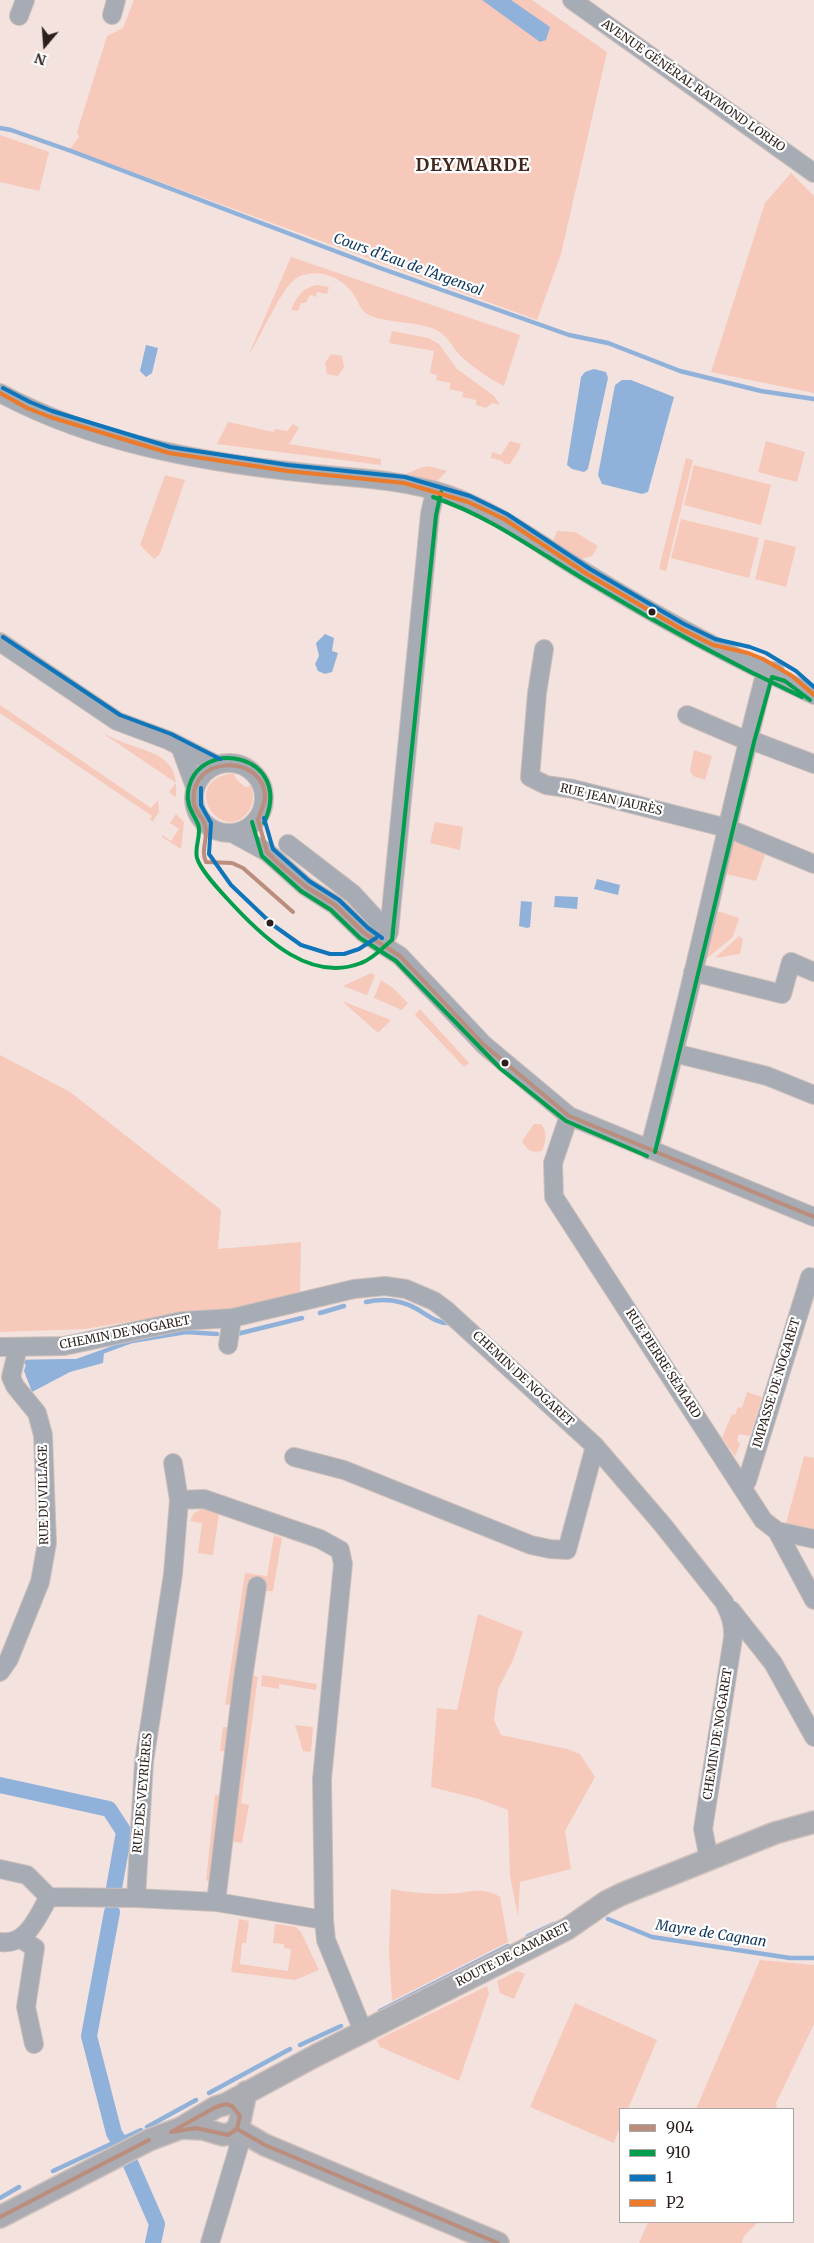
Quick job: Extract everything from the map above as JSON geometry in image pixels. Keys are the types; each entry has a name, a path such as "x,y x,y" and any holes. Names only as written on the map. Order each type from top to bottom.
{"main road":[{"name":"ROUTE DE CAMARET","path":"0,2217 149,2140 181,2128 227,2121 246,2092 362,2031 567,1929 606,1902 622,1894 783,1830 814,1822"},
{"path":"227,2121 265,2145 498,2243"}],"street":[{"name":"AVENUE GÉNÉRAL RAYMOND LORHO","path":"572,0 814,173"},
{"path":"0,393 27,408 50,417 169,453 286,471 404,483 468,502 504,519 587,574 681,629 766,673 813,694"},
{"path":"379,943 387,936 389,925 429,524 435,491"},
{"path":"0,642 117,721 168,740 217,765"},
{"path":"713,645 748,653 792,676 813,694"},
{"name":"RUE JEAN JAURÈS","path":"544,649 537,692 530,777 546,785 573,789 727,828 814,864"},
{"path":"766,673 771,671 792,676"},
{"path":"649,1150 674,1053 748,739 766,673"},
{"path":"687,715 743,739 748,739 814,764"},
{"path":"180,746 195,787 194,803 200,818 213,830 234,834 267,852 305,886 335,905 364,933 400,956 498,1057 569,1116 814,1217"},
{"path":"195,787 208,770 217,765 228,763 240,765 258,777 265,799 263,810 258,820 251,826 234,834"},
{"path":"258,820 267,852"},
{"path":"288,844 353,894 378,921 389,925"},
{"path":"693,972 782,994 791,962 814,972"},
{"path":"674,1053 767,1076 814,1095"},
{"name":"RUE PIERRE SÉMARD","path":"569,1116 553,1163 554,1197 763,1520 777,1530 814,1600"},
{"name":"IMPASSE DE NOGARET","path":"743,1488 747,1481 810,1277"},
{"name":"CHEMIN DE NOGARET","path":"0,1347 64,1346 182,1321 232,1318 360,1288 385,1286 406,1289 434,1302 446,1310 595,1446 724,1602 732,1620 733,1638 703,1829 709,1858"},
{"path":"228,1345 232,1318"},
{"name":"RUE DU VILLAGE","path":"0,1672 9,1659 40,1582 47,1543 43,1435 37,1414 14,1386 12,1377 18,1348"},
{"path":"294,1456 344,1470 531,1545 567,1550 595,1446"},
{"name":"RUE DES VEYRIÈRES","path":"136,1898 144,1762 172,1574 179,1500 173,1463"},
{"path":"179,1500 204,1499 320,1538 340,1550 343,1564 322,1779 324,1920 326,1940 362,2031"},
{"path":"777,1530 814,1539"},
{"path":"216,1902 257,1586"},
{"path":"724,1602 773,1663 814,1737"},
{"path":"0,1869 27,1875 49,1897 136,1898 216,1902 324,1920"},
{"path":"0,1942 11,1944 21,1939 32,1927 49,1897"},
{"path":"21,1939 35,1948 26,2007 34,2044"},
{"path":"210,2243 239,2146 227,2121"}],"shaded area":[{"path":"134,0 532,0 607,52 561,254 537,320 70,149 79,137 77,132 107,36 123,28"},
{"path":"0,135 49,152 39,191 0,182"},
{"path":"791,173 814,196 814,393 711,372 765,203"},
{"path":"291,257 520,335 504,386 483,374 468,362 440,332 426,326 373,317 362,309 347,286 327,275 313,273 298,277 285,290 249,354"},
{"path":"317,285 329,287 327,294 317,292 316,297 310,295 306,303 301,303 298,311 291,310 301,293 307,288"},
{"path":"392,331 428,338 439,344 457,369 494,396 500,405 492,403 486,408 476,405 476,400 462,397 463,392 449,389 451,383 436,380 437,375 430,373 434,351 389,343"},
{"path":"331,354 342,356 344,367 338,376 327,374 325,363"},
{"path":"228,422 273,432 275,429 287,431 293,424 299,428 289,444 381,459 381,465 217,444"},
{"path":"510,441 521,444 510,464 504,464 503,461 491,458 492,452 501,455"},
{"path":"766,441 805,452 797,482 758,472"},
{"path":"686,458 693,460 666,571 659,569"},
{"path":"694,465 771,485 761,525 684,505"},
{"path":"429,466 447,471 435,483 401,476 420,468"},
{"path":"165,475 185,480 160,554 154,559 140,545"},
{"path":"681,519 759,538 749,578 671,558"},
{"path":"557,531 575,532 598,546 592,556 581,559 553,541"},
{"path":"765,539 796,547 786,587 755,579"},
{"path":"0,705 151,808 158,800 159,812 153,821 150,820 152,816 0,713"},
{"path":"104,734 159,756 171,767 176,783"},
{"path":"694,750 712,756 705,780 693,776 690,771"},
{"path":"228,774 234,774 236,779 245,787 251,786 253,796 248,812 238,820 227,822 210,810 206,800 207,789 214,780"},
{"path":"176,783 176,785 176,797 169,792"},
{"path":"176,814 184,822 181,849 162,837 162,835 171,841 179,829 170,823"},
{"path":"435,822 463,827 460,850 430,843"},
{"path":"736,842 765,855 756,881 726,874 727,869 725,869 731,843"},
{"path":"714,910 739,918 733,937 705,960"},
{"path":"739,936 743,939 740,954 715,958"},
{"path":"371,973 375,975 367,995 343,986"},
{"path":"381,980 393,988 408,1003 402,1010 374,998"},
{"path":"342,1001 391,1020 378,1033"},
{"path":"420,1009 469,1063 464,1067 415,1015"},
{"path":"0,1055 70,1092 221,1210 218,1249 301,1242 300,1294 236,1308 187,1312 85,1329 0,1332"},
{"path":"534,1124 541,1124 545,1130 542,1151 535,1152 530,1150 522,1141"},
{"path":"747,1392 762,1397 750,1436 739,1434 737,1440 740,1444 735,1456 722,1438 732,1414 735,1415 738,1407 742,1408"},
{"path":"804,1456 814,1458 814,1531 786,1524"},
{"path":"202,1509 219,1514 213,1555 198,1553 202,1523 190,1521 194,1513"},
{"path":"274,1535 282,1538 273,1591 266,1591 253,1675 258,1677 241,1803 249,1805 242,1843 230,1841 224,1882 206,1881 215,1795 225,1796 230,1752 220,1751 223,1727 233,1727 236,1704 225,1705 245,1573 267,1576"},
{"path":"478,1614 523,1632 512,1662 498,1689 494,1720 501,1735 567,1749 580,1754 595,1777 565,1831 571,1869 520,1882 518,1916 510,1876 508,1810 479,1799 431,1787 437,1708 457,1710"},
{"path":"262,1675 317,1684 316,1690 279,1684 279,1689 261,1686"},
{"path":"295,1725 313,1727 311,1752 303,1751"},
{"path":"391,1889 424,1893 450,1894 479,1891 494,1894 500,1897 508,1942 392,2001 389,1953"},
{"path":"239,1919 249,1921 246,1943 242,1943 240,1964 288,1971 291,1949 284,1948 284,1944 273,1943 275,1924 296,1927 301,1932 319,1970 295,1980 231,1972"},
{"path":"760,1960 814,1965 814,2024 776,2103 777,2108 696,2108"},
{"path":"517,1971 525,1974 514,1999 500,1993 497,1981"},
{"path":"487,1986 489,1993 459,2081 380,2047 377,2040"},
{"path":"575,2003 657,2040 628,2108 619,2108 619,2130 614,2143 530,2107"},
{"path":"648,2223 757,2223 744,2236 742,2243 639,2243"}],"water":[{"path":"482,0 511,0 550,27 546,40 540,42"},
{"path":"146,345 158,348 152,373 146,377 140,371"},
{"path":"594,369 606,372 608,378 588,469 584,472 572,469 567,465 581,377 585,372"},
{"path":"622,380 631,380 674,397 648,492 642,494 602,484 598,475 615,385"},
{"path":"325,634 334,638 332,651 338,653 332,672 325,674 318,671 315,664 319,656 316,643"},
{"path":"597,879 620,885 618,895 594,889"},
{"path":"555,896 578,897 577,909 554,907"},
{"path":"521,901 532,902 530,927 527,928 519,926"},
{"path":"104,1353 103,1363 70,1372 32,1392 24,1371 26,1364 79,1362"}],"waterway":[{"name":"Cours d'Eau de l'Argensol","path":"0,128 71,151 380,268 569,335 608,343 680,371 761,391 814,399"},
{"path":"366,1302 379,1300 399,1302 411,1306 437,1321 449,1323"},
{"path":"320,1313 344,1306"},
{"path":"237,1334 302,1318"},
{"path":"24,1362 77,1361 132,1341 186,1332 217,1334"},
{"path":"0,1785 109,1809 124,1832 114,1888"},
{"path":"112,1912 89,2036 114,2133 121,2144"},
{"name":"Mayre de Cagnan","path":"608,1919 652,1937 790,1958 814,1958"},
{"name":"Mayre de Cagnan","path":"528,1936 554,1924"},
{"name":"Mayre de Cagnan","path":"380,2011 508,1946"},
{"name":"Mayre de Cagnan","path":"300,2045 341,2026"},
{"name":"Mayre de Cagnan","path":"209,2093 290,2049"},
{"name":"Mayre de Cagnan","path":"147,2127 196,2100"},
{"name":"Mayre de Cagnan","path":"53,2171 141,2130"},
{"path":"129,2160 157,2224 153,2243"},
{"name":"Mayre de Cagnan","path":"0,2198 19,2187"}],"transit line":[{"name":"1","path":"3,388 52,411 170,447 288,465 405,477 470,496 507,514 590,569 684,624 715,639 750,647 766,653 796,671 814,687"},
{"name":"P2","path":"0,393 27,408 50,417 169,453 287,471 404,483 468,502 504,519 587,574 681,629 713,645 748,653 763,659 792,676 814,695"},
{"name":"910","path":"264,823 270,799 267,781 256,767 241,760 224,758 208,763 195,774 188,797 189,805 199,828 196,849 199,864 213,883 260,932 290,954 324,967 342,968 361,963 373,956 392,940 436,515 441,492"},
{"name":"910","path":"433,497 455,505 495,525 669,629 802,697"},
{"name":"1","path":"3,637 120,715 171,734 220,759"},
{"name":"910","path":"655,1152 754,742 772,677 785,681 810,700"},
{"name":"904","path":"206,862 204,857 205,825 194,804 195,788 202,776 213,768 227,765 241,767 253,773 262,783 265,798 258,820"},
{"name":"1","path":"201,788 201,805 211,823 209,854 231,885 273,925 301,945 330,954 344,954 359,949 376,938"},
{"name":"1","path":"264,818 273,849 309,881 339,900 368,928 382,938"},
{"name":"904","path":"258,820 267,852 278,863 305,886 335,905 364,933 400,956 484,1045 569,1116 814,1217"},
{"name":"910","path":"252,822 262,856 301,891 331,910 360,938 396,961 501,1069 566,1121 647,1156"},
{"name":"904","path":"206,862 232,863 243,868 293,912"},
{"name":"904","path":"226,2104 232,2106 240,2116 237,2129 228,2135 196,2128 171,2132 216,2107 226,2104"},
{"name":"904","path":"237,2129 265,2145 498,2243"},
{"name":"904","path":"0,2217 149,2140"}],"district":[{"name":"DEYMARDE","path":"473,166"}]}
